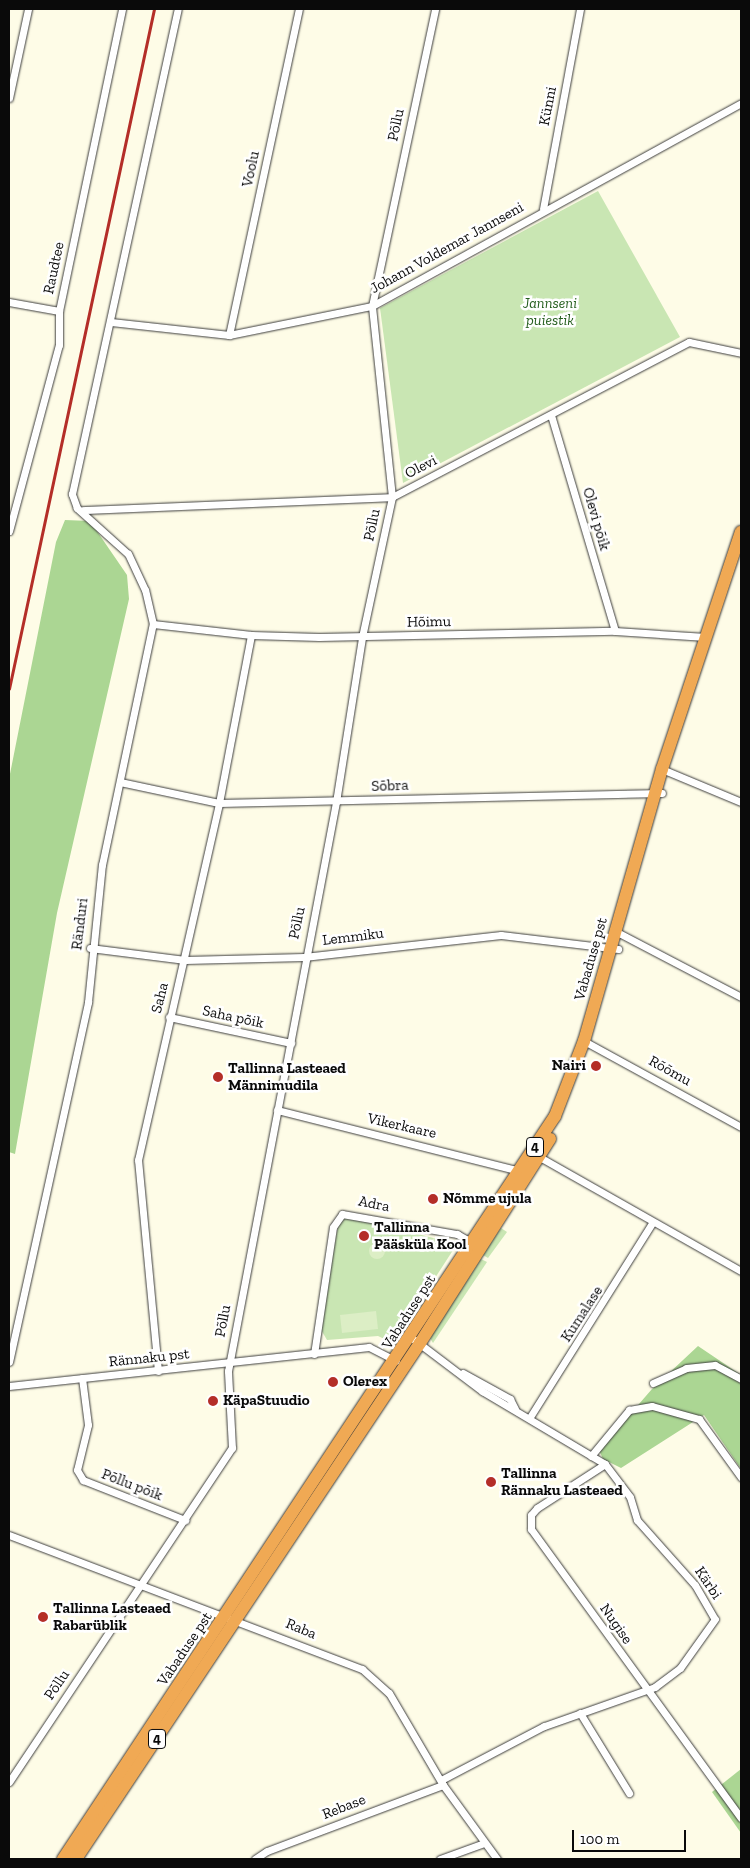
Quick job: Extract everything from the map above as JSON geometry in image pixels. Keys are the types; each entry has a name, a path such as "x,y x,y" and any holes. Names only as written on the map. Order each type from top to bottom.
{"highway":[{"name":"Vabaduse pst","path":"76,1859 232,1617 478,1246 535,1155 588,1043 665,770 706,636 741,532"},
{"name":"Vabaduse pst","path":"665,770 741,555"},
{"name":"Vabaduse pst","path":"478,1246 520,1171 535,1155"},
{"name":"Vabaduse pst","path":"63,1859 232,1617"}],"street":[{"path":"9,98 28,9"},
{"name":"Raudtee","path":"9,531 59,345 59,311 122,9"},
{"path":"82,510 77,508 72,494 178,9"},
{"name":"Voolu","path":"229,335 300,9"},
{"name":"Põllu","path":"9,1782 232,1448 229,1363 291,1043 304,957 336,802 362,638 392,497 372,306 435,9"},
{"name":"Künni","path":"543,209 580,9"},
{"name":"Johann Voldemar Jannseni","path":"111,322 229,335 372,306 543,209 741,102"},
{"path":"9,302 59,311"},
{"name":"Olevi","path":"82,510 392,497 690,342 741,353"},
{"name":"Olevi põik","path":"551,415 615,631"},
{"name":"Ränduri","path":"9,1362 88,1002 90,948 120,782 153,624 145,590 128,554 82,510"},
{"name":"Hõimu","path":"153,624 250,635 362,638 615,631 706,636"},
{"name":"Saha","path":"158,1371 138,1160 219,803 250,635"},
{"path":"665,770 741,802"},
{"name":"Sõbra","path":"120,782 219,803 336,802 659,792"},
{"path":"619,932 741,998"},
{"name":"Lemmiku","path":"90,948 184,960 304,957 501,935 615,949"},
{"name":"Saha põik","path":"170,1017 291,1043"},
{"name":"Rõõmu","path":"588,1043 741,1127"},
{"name":"Vikerkaare","path":"277,1110 520,1171"},
{"path":"535,1155 652,1223 741,1271"},
{"name":"Adra","path":"314,1354 333,1227 342,1214 458,1234 478,1246"},
{"name":"Kumalase","path":"530,1417 652,1223"},
{"path":"416,1340 463,1373 510,1399 515,1409 591,1456 629,1410 652,1406 699,1419 741,1477"},
{"name":"Rännaku pst","path":"9,1386 369,1347 401,1364"},
{"path":"653,1383 686,1368 715,1365 741,1379"},
{"name":"Põllu põik","path":"82,1378 88,1425 78,1470 84,1480 185,1520"},
{"name":"Kärbi","path":"442,1782 580,1713 646,1690 680,1668 715,1619 695,1585 638,1520 630,1497 605,1464 591,1456"},
{"name":"Nugise","path":"605,1464 537,1508 529,1523 646,1690 741,1818"},
{"name":"Raba","path":"9,1535 232,1617 372,1677 389,1692 442,1782 497,1859"},
{"path":"580,1713 629,1793"},
{"name":"Rebase","path":"255,1859 267,1851 442,1782"},
{"path":"440,1859 484,1843"},
{"path":"267,1851 271,1859"}],"green space":[{"name":"Jannseni puiestik","path":"598,191 680,337 403,483 380,308"},
{"path":"65,520 90,521 127,575 129,599 57,913 15,1154 9,1152 9,779 56,542"},
{"path":"347,1216 457,1244 393,1343 378,1336 327,1340 320,1328 339,1220"},
{"path":"501,1228 507,1232 488,1258 483,1255"},
{"path":"374,1243 380,1243 385,1248 383,1257 374,1259 369,1254 369,1248"},
{"path":"481,1259 487,1262 433,1343 430,1338"},
{"path":"376,1311 378,1329 342,1333 340,1315"},
{"path":"698,1346 741,1375 741,1469 704,1415 621,1468 603,1459 599,1450 652,1389"},
{"path":"741,1769 741,1833 712,1792"}],"railway":[{"path":"9,689 154,9"}],"place":[{"name":"Nairi","path":"596,1066"},
{"name":"Tallinna Lasteaed Männimudila","path":"218,1077"},
{"name":"Nõmme ujula","path":"433,1199"},
{"name":"Tallinna Pääsküla Kool","path":"364,1236"},
{"name":"Olerex","path":"333,1382"},
{"name":"KäpaStuudio","path":"213,1401"},
{"name":"Tallinna Rännaku Lasteaed","path":"491,1482"},
{"name":"Tallinna Lasteaed Rabarüblik","path":"43,1617"}]}
